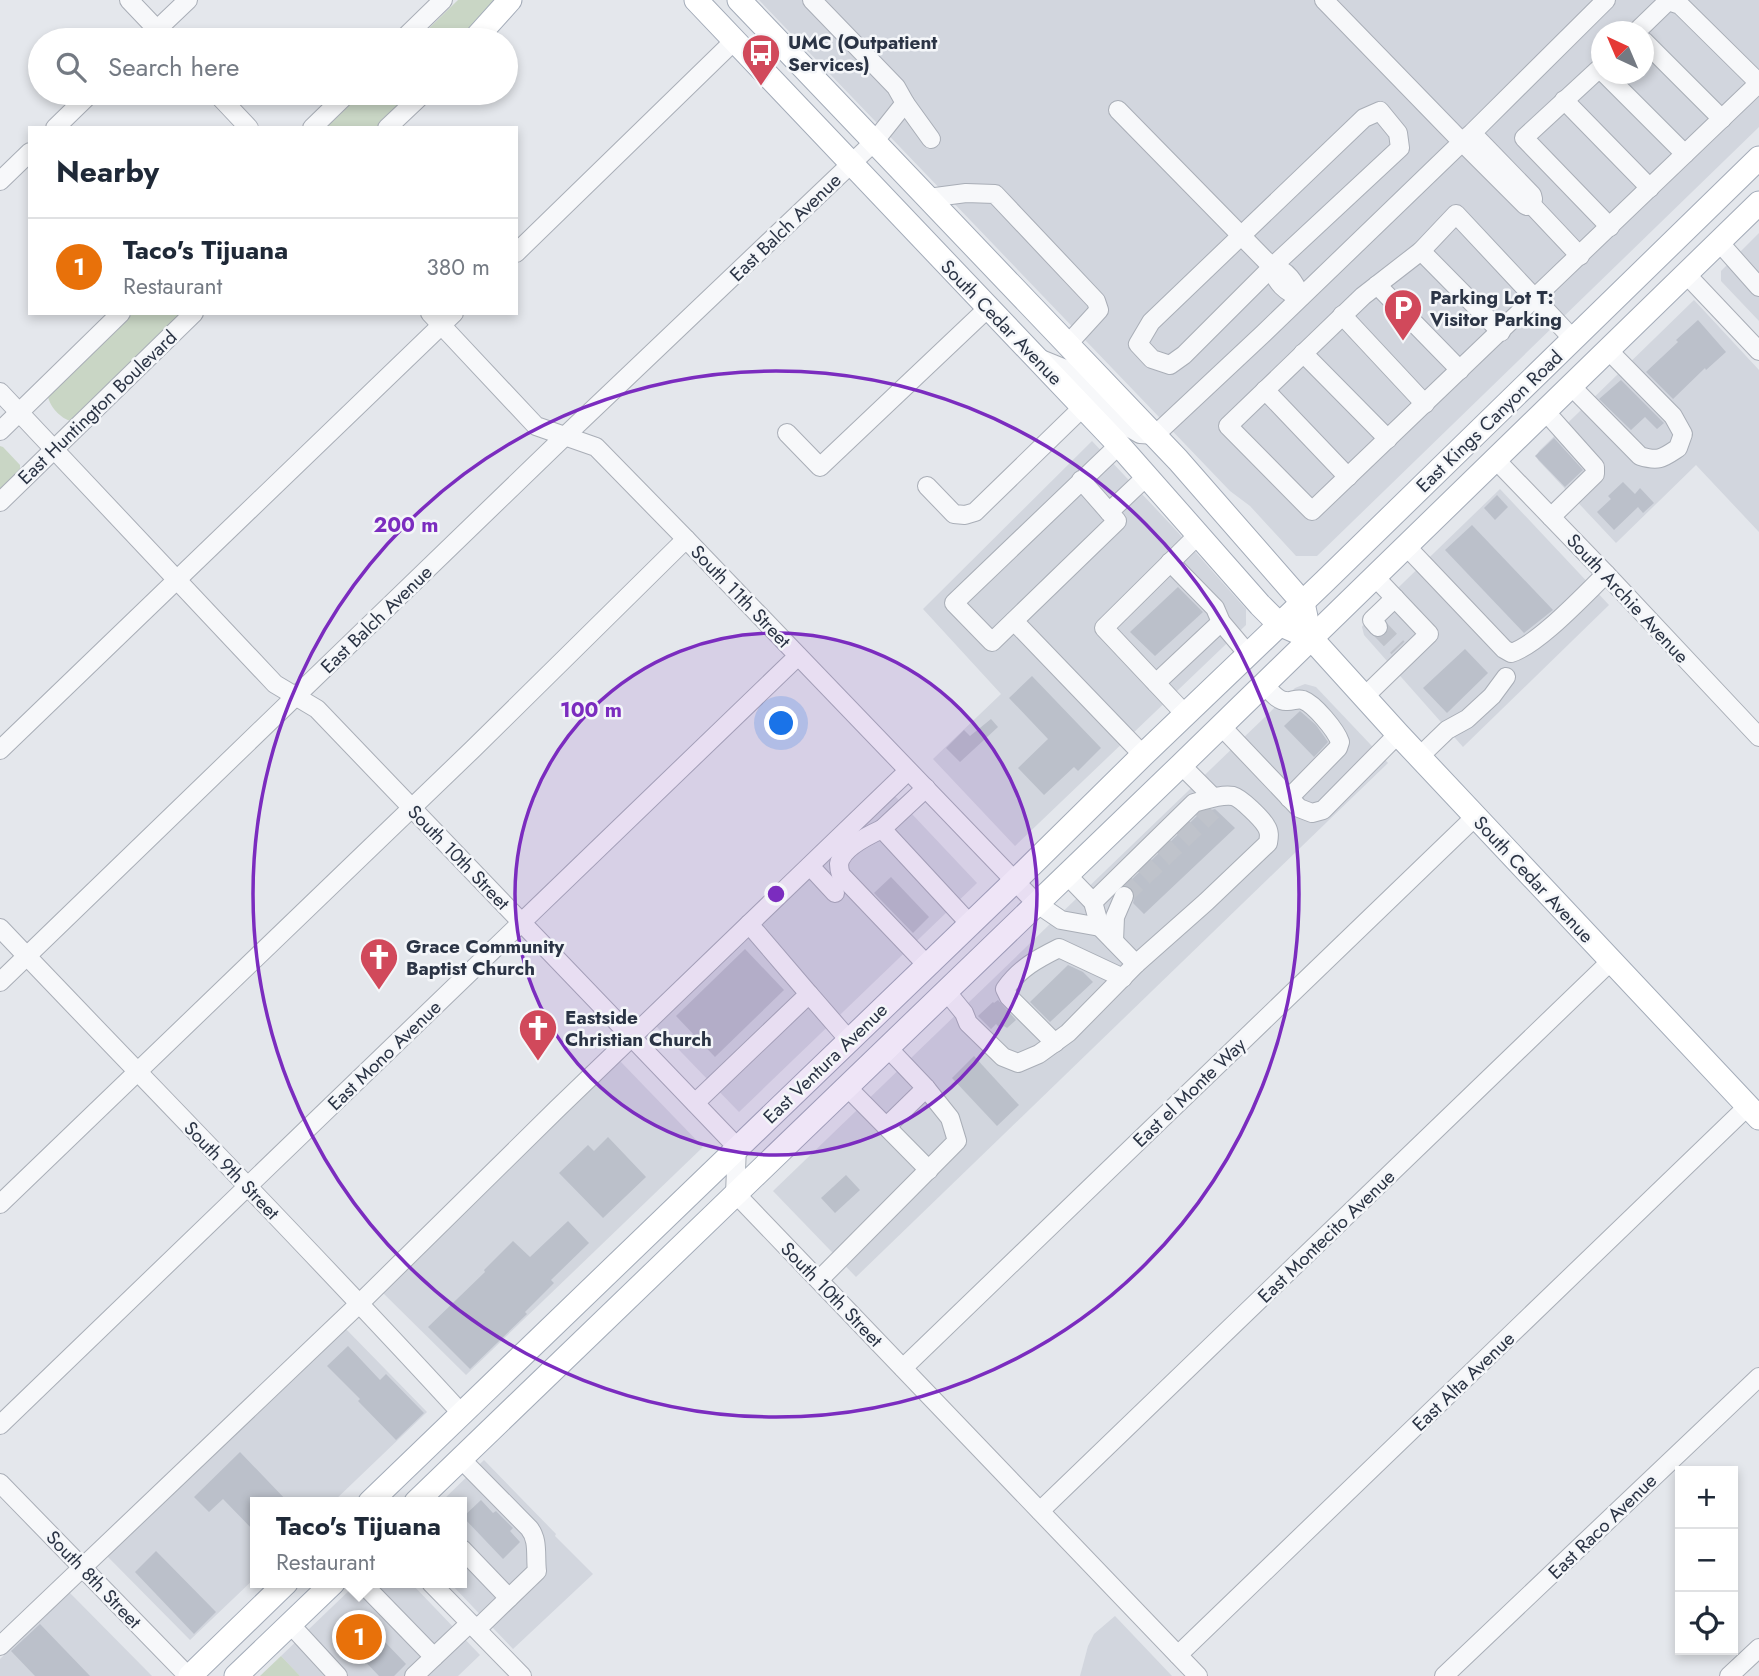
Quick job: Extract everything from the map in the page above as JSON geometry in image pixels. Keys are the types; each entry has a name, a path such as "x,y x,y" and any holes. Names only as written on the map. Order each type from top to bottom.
{"main road":[{"path":"487,28 510,0"},
{"name":"South Cedar Avenue","path":"696,0 1119,445 1279,624 1311,638 1419,757 1753,1112"},
{"name":"South Cedar Avenue","path":"739,0 1185,467 1303,603 1311,638"},
{"name":"East Kings Canyon Road","path":"1279,624 1759,158"},
{"name":"East Kings Canyon Road","path":"1311,638 1719,242 1756,213"},
{"name":"East Ventura Avenue","path":"375,1497 1279,624"},
{"name":"East Ventura Avenue","path":"422,1497 1311,638"},
{"path":"189,1676 281,1588"},
{"path":"236,1676 328,1588"}],"street":[{"path":"129,0 149,28"},
{"path":"164,28 188,0"},
{"path":"414,28 443,0"},
{"path":"490,28 521,0"},
{"path":"812,0 896,88 931,139"},
{"path":"1324,0 1467,138 1525,205 1531,204 1580,256"},
{"path":"1035,356 1068,370 1126,426 1140,434 1155,435 1467,138 1606,0"},
{"path":"1573,338 1535,298 1456,214 1421,251 1363,296 1228,426 1312,511 1535,298 1580,256 1759,83 1680,5 1668,1 1647,21"},
{"path":"518,251 734,40"},
{"path":"1654,52 1722,119"},
{"path":"1591,78 1524,138 1610,227"},
{"path":"1616,84 1685,155"},
{"path":"1564,100 1650,188"},
{"name":"East Balch Avenue","path":"0,982 564,437 852,164 874,142 905,103"},
{"path":"57,126 79,105"},
{"path":"227,105 247,126"},
{"path":"314,126 336,105"},
{"path":"389,126 411,105"},
{"path":"1118,110 1272,267 1281,269 1296,284 1301,297"},
{"path":"1380,111 1398,133 1400,148 1272,267 1184,355 1170,365 1152,359 1138,344 1151,322 1241,235 1364,117 1380,111"},
{"path":"0,181 28,154"},
{"path":"928,198 966,193 995,194 1096,301 1099,310 1068,344"},
{"path":"1719,242 1759,287"},
{"path":"1421,251 1500,332"},
{"path":"1686,274 1759,351"},
{"path":"1377,285 1460,370"},
{"path":"787,433 820,467 989,308"},
{"path":"0,431 119,315"},
{"name":"East Huntington Boulevard","path":"0,502 192,315"},
{"path":"1342,316 1425,404"},
{"path":"0,750 442,317"},
{"name":"South 11th Street","path":"442,317 536,426 596,447 1036,903 1061,920 1100,927"},
{"path":"1571,386 1640,456 1652,460 1678,449 1682,434 1673,416 1608,350"},
{"path":"1303,353 1388,439"},
{"path":"1265,390 1348,477"},
{"name":"South 10th Street","path":"0,392 275,684 317,709 737,1147"},
{"path":"927,486 954,514 975,512 1083,407"},
{"path":"1545,411 1595,467 1595,474 1551,517"},
{"path":"1081,481 1117,521 992,642 954,603 1081,481 1119,445"},
{"name":"South Archie Avenue","path":"1496,460 1759,737"},
{"path":"1109,512 1146,477"},
{"path":"1185,714 1104,628 1198,535"},
{"path":"0,1204 686,539"},
{"path":"1406,546 1504,649 1511,653 1521,650 1547,629 1606,574"},
{"path":"1170,562 1215,608 1221,622 1248,654"},
{"path":"1364,697 1402,652 1429,634 1374,576"},
{"path":"1378,627 1372,620 1395,598"},
{"path":"1014,621 1143,755"},
{"path":"1156,683 1221,622"},
{"name":"East Mono Avenue","path":"0,1425 798,656"},
{"path":"1419,757 1447,730 1467,719 1484,704 1506,677"},
{"path":"1264,685 1280,700 1305,701 1329,724 1340,742 1338,748 1289,798"},
{"path":"1221,726 1299,808 1312,813 1322,810 1398,734"},
{"path":"1181,765 1219,801"},
{"path":"0,1646 360,1303 908,771"},
{"path":"926,788 882,829 866,836 843,854 839,865 841,875 927,965"},
{"path":"946,991 964,1013 968,1023 1003,1057 1018,1063 1039,1054 1068,1033 1136,964 1268,843 1270,835 1266,826 1239,798 1194,803 1093,902"},
{"name":"East el Monte Way","path":"903,1368 1476,816"},
{"path":"882,829 970,924"},
{"path":"810,866 835,893"},
{"path":"1067,875 1093,902 1100,927 1136,964"},
{"path":"1114,941 1115,917 1124,896"},
{"path":"749,924 849,1041"},
{"name":"South 9th Street","path":"0,928 360,1303 462,1414"},
{"path":"1055,1043 1009,997 1005,989 1012,979 1032,961 1059,948 1123,978"},
{"name":"East Montecito Avenue","path":"1040,1511 1611,961"},
{"path":"695,1102 809,994"},
{"path":"819,1280 957,1141 950,1118 887,1047"},
{"path":"846,1086 929,1170"},
{"path":"887,1126 926,1088"},
{"name":"East Alta Avenue","path":"1178,1655 1753,1112"},
{"path":"735,1193 737,1147"},
{"name":"South 10th Street","path":"735,1193 1198,1676"},
{"name":"East Raco Avenue","path":"1444,1676 1759,1377"},
{"path":"414,1676 509,1598 537,1571 534,1534 461,1459"},
{"name":"South 8th Street","path":"0,1483 189,1676"},
{"path":"467,1554 509,1598"},
{"path":"367,1588 434,1657"},
{"path":"436,1588 522,1676"},
{"path":"290,1624 338,1676"},
{"path":"1729,1676 1759,1648"}],"shaded area":[{"path":"759,0 1759,0 1759,127 1317,556 1296,556 1250,506 1230,491"},
{"path":"1759,233 1759,321 1721,281 1721,271"},
{"path":"1694,300 1759,370 1759,532 1696,465 1616,543 1538,460 1537,455"},
{"path":"1092,441 1246,609 1246,625 1015,846 933,759 1001,694 923,609"},
{"path":"1500,489 1609,605 1463,747 1364,635 1362,627 1371,614"},
{"path":"1305,684 1316,687 1388,763 856,1277 773,1191 1295,688"},
{"path":"895,796 977,883 739,1112 656,1026"},
{"path":"620,1061 703,1147 466,1375 381,1291"},
{"path":"344,1327 427,1412 338,1497 250,1497 250,1583 190,1640 107,1556"},
{"path":"484,1460 593,1574 513,1649 455,1588 467,1588 467,1497 446,1497"},
{"path":"352,1588 416,1588 480,1655 458,1676 300,1676 281,1656"},
{"path":"69,1592 152,1676 0,1676 0,1659"},
{"path":"1115,1616 1172,1676 1080,1676 1094,1634"}],"green space":[{"path":"458,0 494,0 472,28 429,28"},
{"path":"350,105 400,105 378,126 328,126"},
{"path":"131,315 182,315 71,421 63,418 53,408 48,396"},
{"path":"0,446 20,465 20,471 0,491"},
{"path":"281,1656 300,1676 260,1676"}],"building":[{"path":"1698,320 1726,352 1673,399 1646,372"},
{"path":"1621,380 1664,423 1657,429 1645,417 1631,430 1599,399"},
{"path":"1554,438 1583,470 1565,487 1535,456"},
{"path":"1623,482 1635,494 1640,488 1654,503 1643,513 1638,507 1614,530 1597,512 1611,499 1608,496"},
{"path":"1497,495 1508,507 1495,520 1484,508"},
{"path":"1472,525 1553,610 1524,633 1445,550"},
{"path":"1178,587 1203,612 1155,656 1130,632"},
{"path":"1465,649 1488,673 1447,713 1423,688"},
{"path":"1032,676 1101,748 1078,771 1074,767 1044,795 1018,768 1048,739 1009,698"},
{"path":"1300,711 1316,725 1328,742 1314,757 1284,726"},
{"path":"991,719 998,727 960,762 946,748 964,730 970,736"},
{"path":"1215,809 1235,828 1144,914 1133,903 1135,895 1126,885 1200,813"},
{"path":"891,877 929,917 913,933 874,893"},
{"path":"745,949 784,990 715,1057 676,1016"},
{"path":"1068,965 1083,972 1093,982 1050,1022 1030,1002"},
{"path":"998,1000 1016,1020 1007,1028 1004,1026 1001,1029 996,1024 991,1029 978,1016"},
{"path":"974,1056 1019,1105 997,1126 952,1078"},
{"path":"608,1137 646,1177 603,1218 559,1173 588,1145 594,1151"},
{"path":"846,1175 860,1190 835,1213 821,1198"},
{"path":"568,1221 589,1243 551,1280 554,1283 525,1312 527,1314 470,1369 428,1327 513,1241 530,1257"},
{"path":"348,1346 380,1380 386,1374 424,1413 396,1440 327,1366"},
{"path":"240,1452 283,1497 250,1497 250,1527 223,1499 209,1512 194,1497"},
{"path":"481,1500 513,1528 510,1531 520,1542 503,1559 467,1521 467,1513"},
{"path":"156,1551 216,1612 194,1634 135,1572"},
{"path":"361,1617 406,1664 394,1676 379,1676 339,1639"},
{"path":"40,1624 90,1676 35,1676 11,1651"}],"tunnel":[{"path":"1378,627 1398,648"},
{"path":"1124,896 1213,811"}],"place":[{"name":"UMC (Outpatient Services)","path":"761,87"},
{"name":"Parking Lot T: Visitor Parking","path":"1403,342"},
{"name":"Grace Community Baptist Church","path":"379,991"},
{"name":"Eastside Christian Church","path":"538,1062"},
{"name":"Taco's Tijuana","path":"359,1637"}]}
